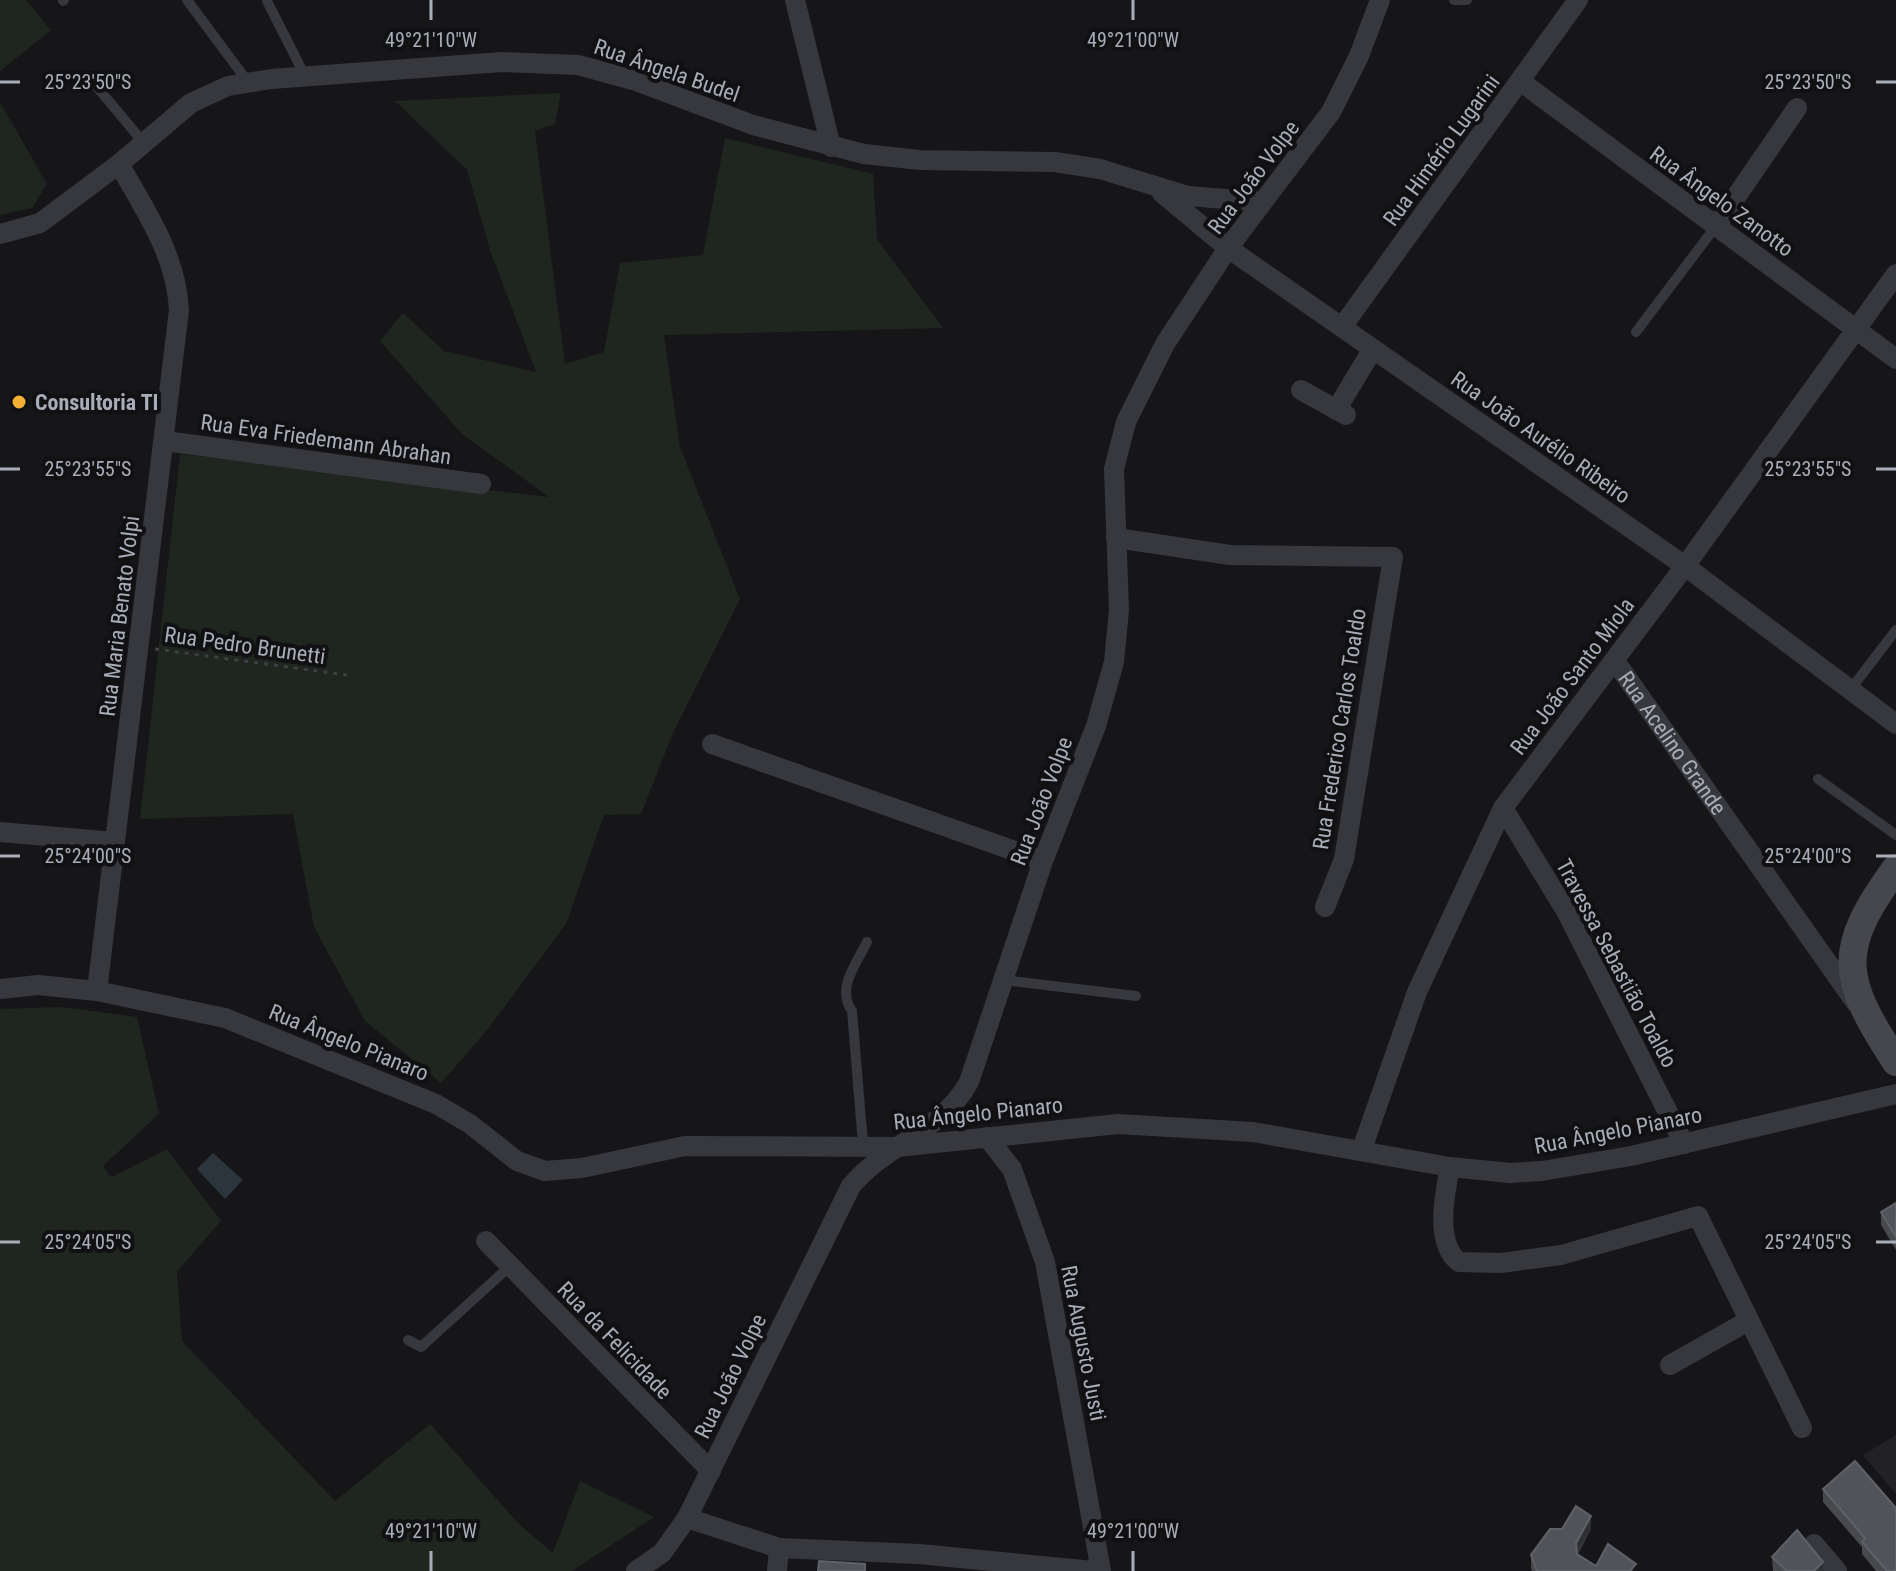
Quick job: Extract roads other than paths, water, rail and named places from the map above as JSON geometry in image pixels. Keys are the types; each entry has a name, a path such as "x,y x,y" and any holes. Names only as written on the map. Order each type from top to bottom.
{"street":[{"path":"795,0 831,147"},
{"name":"Rua João Volpe","path":"636,1571 662,1562 687,1518 838,1207 864,1171 936,1122 961,1098 977,1062 1043,861 1096,726 1114,662 1119,610 1114,469 1126,422 1165,344 1228,248 1331,112 1359,56 1380,0"},
{"name":"Rua Himério Lugarini","path":"1342,327 1578,0"},
{"name":"Rua Ângela Budel","path":"0,234 40,223 119,164 191,103 228,86 305,76 502,62 578,65 607,71 753,125 831,147 894,159 1025,161 1081,166 1159,190 1213,200 1262,202"},
{"name":"Rua Ângelo Zanotto","path":"1520,81 1896,359"},
{"path":"1716,226 1797,108"},
{"name":"Rua Maria Benato Volpi","path":"97,991 178,333 178,286 167,250 119,164"},
{"name":"Rua João Aurélio Ribeiro","path":"1159,190 1228,248 1685,566 1896,724"},
{"name":"Rua João Santo Miola","path":"1362,1149 1417,992 1503,808 1685,566 1896,274"},
{"path":"1301,390 1341,413 1373,349"},
{"name":"Rua Eva Friedemann Abrahan","path":"165,441 481,484"},
{"name":"Rua Frederico Carlos Toaldo","path":"1116,538 1230,555 1393,557 1344,859 1325,907"},
{"name":"Rua Acelino Grande","path":"1615,661 1896,1062"},
{"path":"712,744 1043,861"},
{"name":"Travessa Sebastião Toaldo","path":"1503,808 1566,911 1684,1144"},
{"path":"0,832 115,842"},
{"path":"1863,1012 1854,980 1853,941 1869,904 1896,868"},
{"name":"Rua Ângelo Pianaro","path":"0,989 38,985 97,991 187,1007 258,1030 436,1104 470,1124 517,1161 545,1171 582,1168 685,1146 863,1144 897,1147 1089,1125 1141,1125 1253,1132 1450,1167 1510,1173 1542,1171 1684,1144 1896,1094"},
{"name":"Rua Augusto Justi","path":"987,1137 1012,1169 1045,1262 1101,1571"},
{"path":"1450,1167 1444,1224 1448,1247 1459,1262 1501,1263 1561,1255 1698,1216 1802,1428"},
{"name":"Rua da Felicidade","path":"486,1241 711,1471"},
{"path":"1670,1365 1748,1321"},
{"path":"687,1518 779,1548 919,1554 1093,1571"},
{"path":"1814,1544 1837,1571"},
{"path":"777,1571 779,1548"}],"lane":[{"path":"187,0 248,82"},
{"path":"1454,0 1467,0"},
{"path":"267,1 305,76"},
{"path":"87,75 143,142"},
{"path":"1636,332 1716,226"},
{"path":"1850,690 1896,630"},
{"path":"1818,779 1896,835"},
{"path":"863,1144 852,1011 846,1002 844,989 867,942"},
{"path":"1003,980 1136,996"},
{"path":"408,1340 421,1347 510,1266"}],"place":[{"name":"Consultoria TI","path":"19,402"}]}
